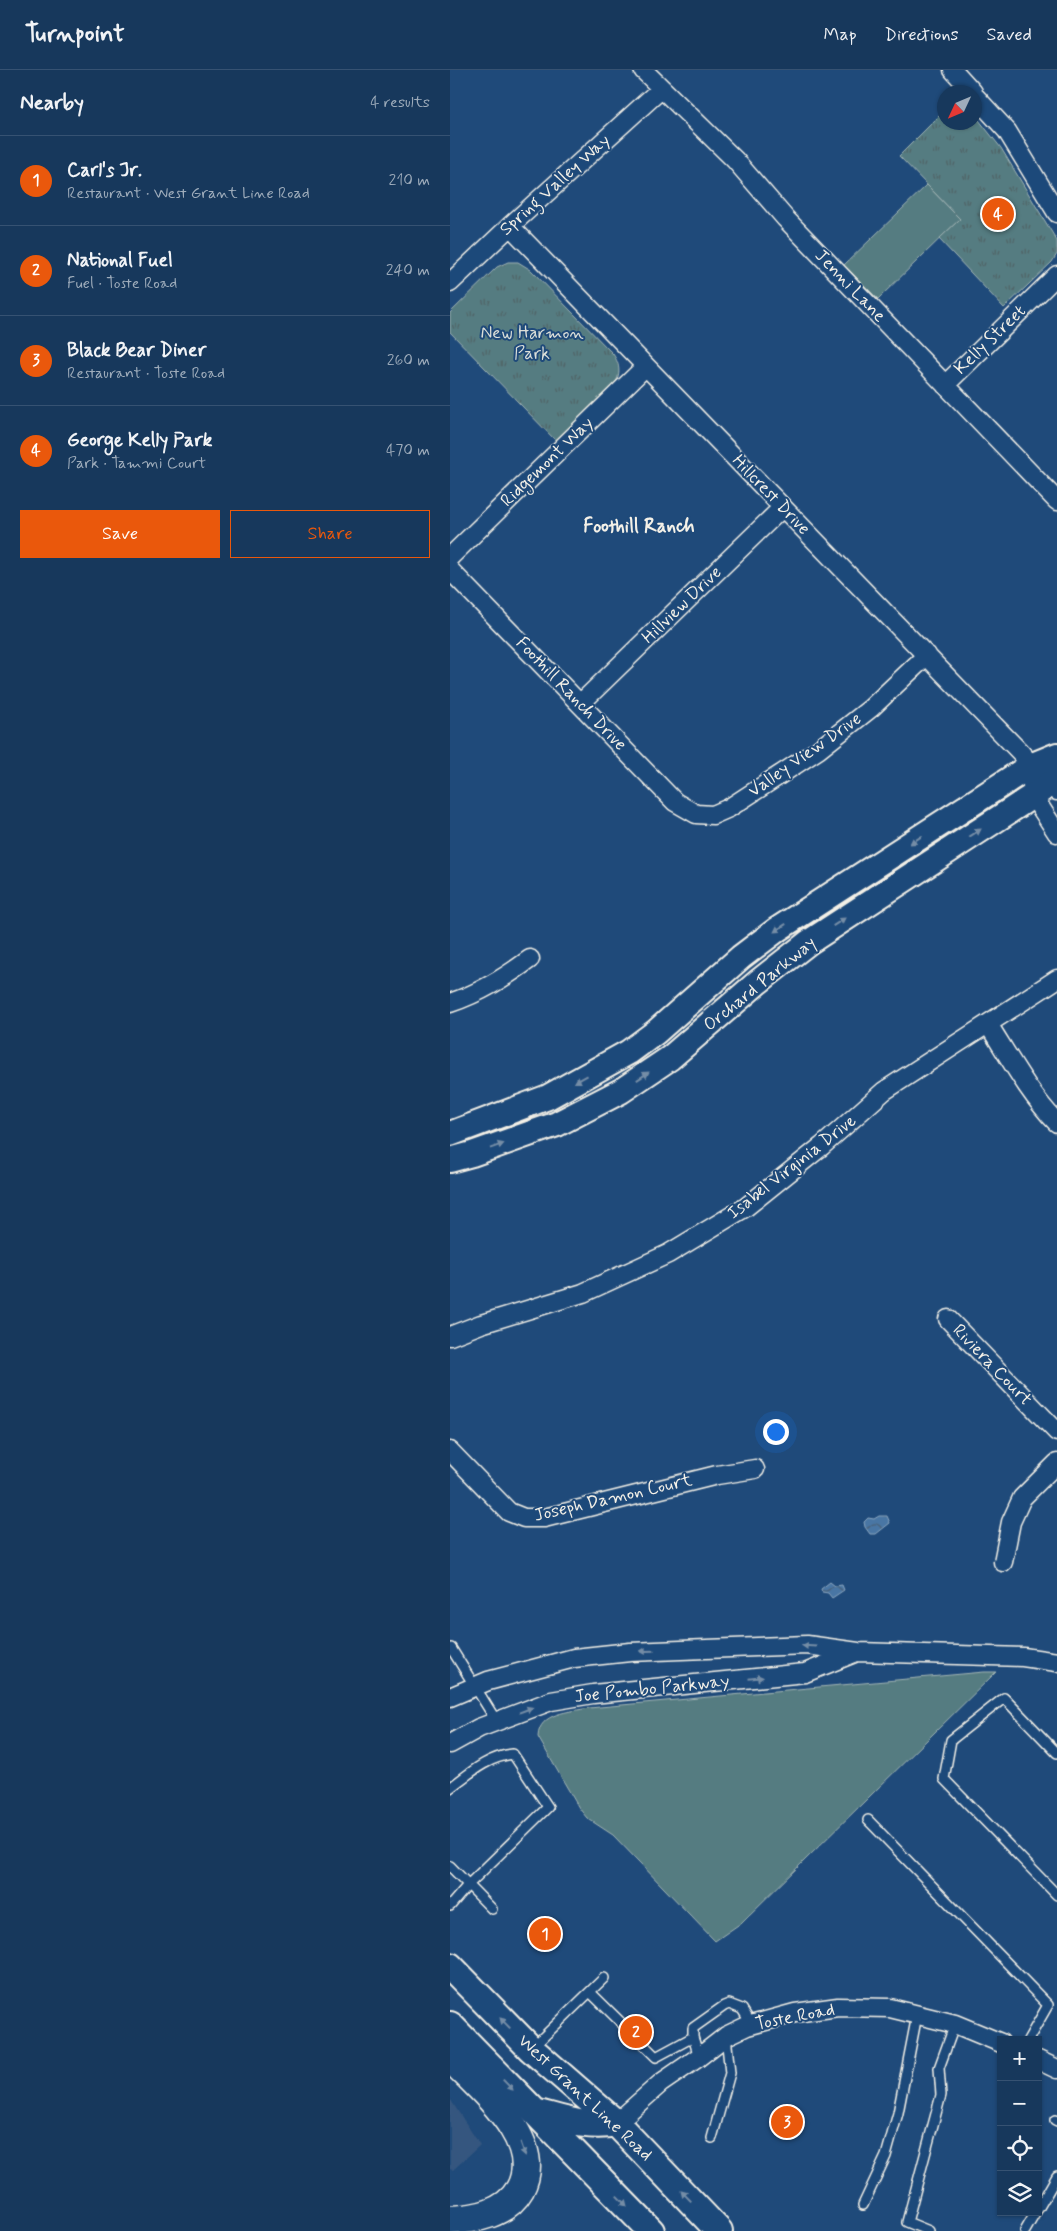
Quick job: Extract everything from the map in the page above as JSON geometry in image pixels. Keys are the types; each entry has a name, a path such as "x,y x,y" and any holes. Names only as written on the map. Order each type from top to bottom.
{"highway":[{"path":"450,2057 501,2110 523,2146 527,2162 526,2178 515,2197 497,2211 471,2220 450,2220"},
{"path":"450,2227 464,2231"}],"main road":[{"name":"West Grant Line Road","path":"450,1966 531,2049 616,2123 719,2231"},
{"path":"450,2025 651,2231"},
{"path":"534,2112 578,2124 601,2126 616,2123"}],"street":[{"name":"Jenni Lane","path":"643,70 735,160 785,218 1057,501"},
{"path":"953,70 966,85"},
{"name":"Spring Valley Way","path":"450,283 661,89"},
{"path":"982,103 1007,131 1057,213"},
{"name":"Hillcrest Drive","path":"510,226 927,655 1021,754 1030,766"},
{"name":"Kelly Street","path":"945,384 1057,275"},
{"name":"Ridgemont Way","path":"450,557 645,367"},
{"name":"Hillview Drive","path":"581,702 783,507"},
{"name":"Foothill Ranch Drive","path":"450,570 581,702 675,802 696,814"},
{"name":"Valley View Drive","path":"696,814 713,815 729,808 818,750 871,708 927,655"},
{"name":"Orchard Parkway","path":"450,1134 548,1097 629,1052 656,1032 741,957 778,929 1030,766 1057,755"},
{"path":"1030,766 1050,788 1057,833"},
{"name":"Orchard Parkway","path":"450,1160 557,1124 621,1091 670,1058 758,982 809,942 1050,788"},
{"path":"450,1002 469,996 501,980 530,959"},
{"name":"Isabel Virginia Drive","path":"450,1336 481,1324 582,1293 668,1254 746,1207 822,1146 884,1091 1057,980"},
{"path":"988,1024 1047,1113 1057,1123"},
{"name":"Riviera Court","path":"948,1319 1057,1432"},
{"name":"Joseph Damon Court","path":"450,1451 509,1512 524,1518 544,1518 717,1475 756,1469"},
{"path":"1003,1562 1011,1522 1022,1498 1057,1463"},
{"name":"Joe Pombo Parkway","path":"450,1697 488,1681 574,1658 630,1652 807,1645 858,1652 1023,1657 1057,1662"},
{"name":"Joe Pombo Parkway","path":"450,1744 479,1728 551,1701 593,1694 805,1673 858,1652"},
{"name":"Toste Road","path":"616,2123 661,2082 699,2057 726,2036 747,2026 795,2014 838,2007 890,2008 954,2024 997,2041"},
{"path":"1042,2062 1057,2069"}],"lane":[{"path":"450,1649 476,1686 497,1722"},
{"path":"1057,1753 1004,1698 951,1740 944,1779 1057,1896"},
{"path":"450,1788 484,1763 498,1756 513,1754 548,1807 468,1884 450,1906"},
{"path":"868,1820 1048,2005 1030,2036"},
{"path":"450,1866 492,1909"},
{"path":"531,2049 604,1978"},
{"path":"590,1992 656,2057 693,2037"},
{"path":"699,2057 693,2037 693,2028 724,2006 729,2004 742,2009 747,2017 747,2026"},
{"path":"863,2205 886,2156 898,2114 917,2015"},
{"path":"929,2231 907,2222 941,2095 939,2068 954,2024"},
{"path":"712,2138 730,2073 726,2036"},
{"path":"1042,2202 1057,2176"},
{"path":"1025,2231 1034,2216"}],"shaded area":[{"path":"450,2099 480,2145 453,2170 450,2169"}],"green space":[{"path":"937,118 937,130 982,130 982,124 1001,148 1057,241 1057,254 1052,262 1004,308 939,239 960,219 899,156"},
{"path":"927,185 960,219 878,299 844,265"},
{"name":"New Harmon Park","path":"508,262 518,262 531,270 613,354 619,367 617,379 612,388 557,442 450,332 450,313 497,267"},
{"path":"996,1672 741,1923 715,1941 613,1835 587,1818 579,1808 538,1737 544,1722 550,1718 565,1712 589,1708"}],"water":[{"path":"879,1516 887,1516 890,1523 876,1534 870,1534 864,1522 868,1518 874,1519"},
{"path":"830,1582 835,1586 842,1585 844,1590 832,1598 828,1593 822,1592 821,1589"}],"place":[{"name":"George Kelly Park","path":"998,214"},
{"name":"Carl's Jr.","path":"545,1934"},
{"name":"National Fuel","path":"636,2032"},
{"name":"Black Bear Diner","path":"787,2122"}],"district":[{"name":"Foothill Ranch","path":"639,526"}]}
